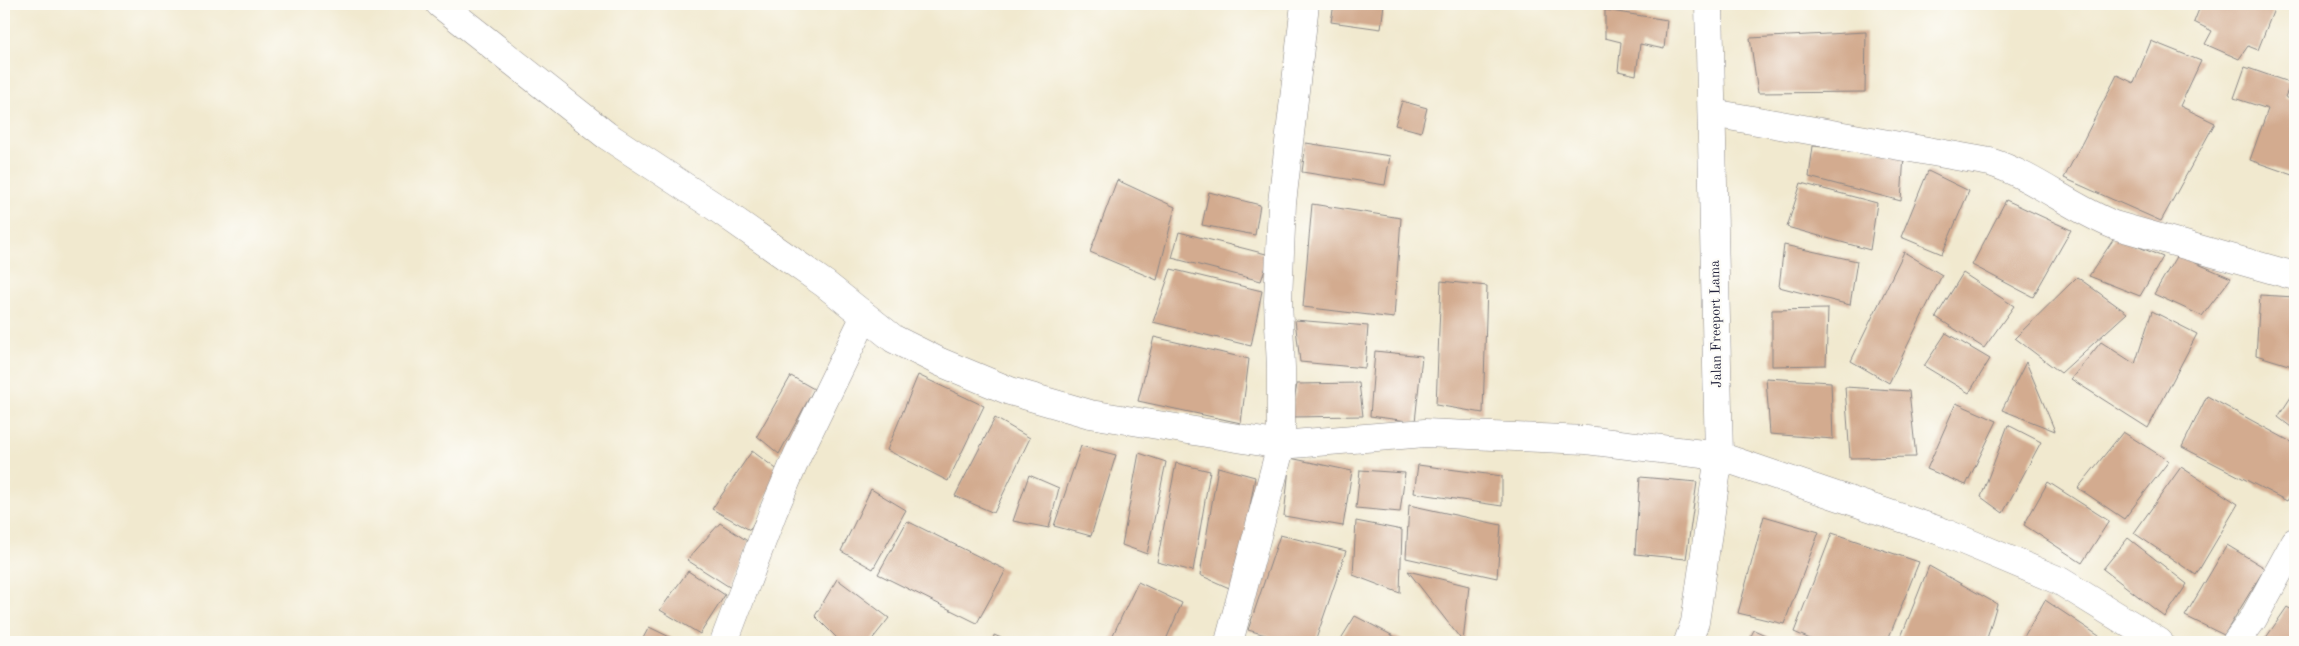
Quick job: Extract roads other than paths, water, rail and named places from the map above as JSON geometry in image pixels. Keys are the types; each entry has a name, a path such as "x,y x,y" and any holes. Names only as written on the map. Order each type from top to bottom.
{"street":[{"path":"440,4 606,135 714,206 825,284 864,318 894,339 940,362 1010,391 1090,414 1281,446 1425,434 1586,440 1719,456 1943,532 2060,581 2159,642"},
{"path":"1229,642 1281,446 1282,368 1278,301 1282,202 1305,4"},
{"name":"Jalan Freeport Lama","path":"1688,642 1695,622 1719,456 1709,4"},
{"path":"1712,113 1990,162 2026,177 2098,218 2114,225 2295,276"},
{"path":"724,642 773,512 864,318"},
{"path":"2236,642 2253,619 2295,542"}]}
